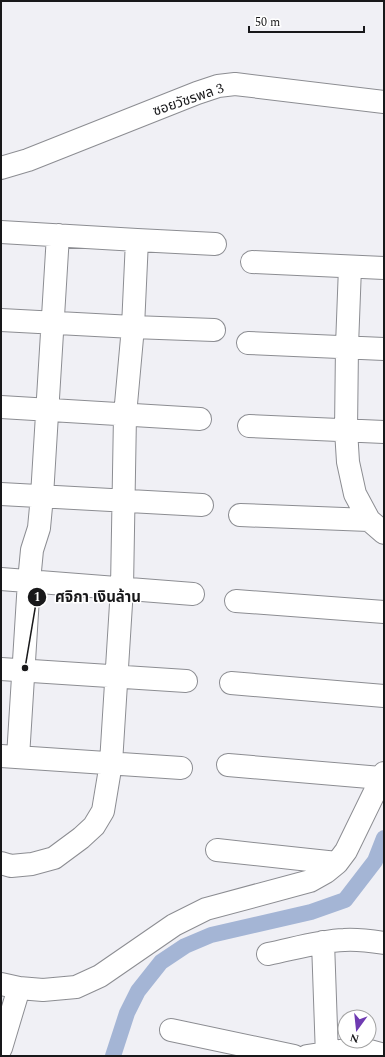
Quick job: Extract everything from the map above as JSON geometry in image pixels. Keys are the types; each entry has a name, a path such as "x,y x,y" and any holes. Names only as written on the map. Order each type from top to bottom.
{"street":[{"name":"ซอยวัชรพล 3","path":"1,168 28,160 218,86 235,84 384,102"},
{"path":"1,232 215,244"},
{"path":"58,235 42,496 39,528 32,550 23,670 10,756 181,768"},
{"path":"1,863 11,866 32,864 54,858 81,838 94,826 103,811 111,763 122,588 125,415 133,328 137,240"},
{"path":"252,262 384,268"},
{"path":"350,267 346,430 348,462 355,494 377,527"},
{"path":"1,320 133,328 214,330"},
{"path":"248,343 347,346 384,349"},
{"path":"1,407 200,419"},
{"path":"249,426 384,432"},
{"path":"1,494 202,505"},
{"path":"240,515 377,527"},
{"path":"1,579 193,594"},
{"path":"236,601 384,612"},
{"path":"1,669 186,681"},
{"path":"231,683 384,696"},
{"path":"1,1048 10,986 43,990 76,987 100,976 174,925 206,909 310,881 326,872 346,851 383,776 228,765"},
{"path":"217,850 337,862"},
{"path":"268,954 324,942 345,940 384,943"},
{"path":"324,942 320,1055 359,1048 384,1055"},
{"path":"171,1030 294,1056"}],"waterway":[{"path":"113,1056 127,1013 138,991 161,962 185,946 211,935 311,912 345,900 375,861 384,838"}],"place":[{"name":"ศจิกา เงินล้าน","path":"25,668"}]}
